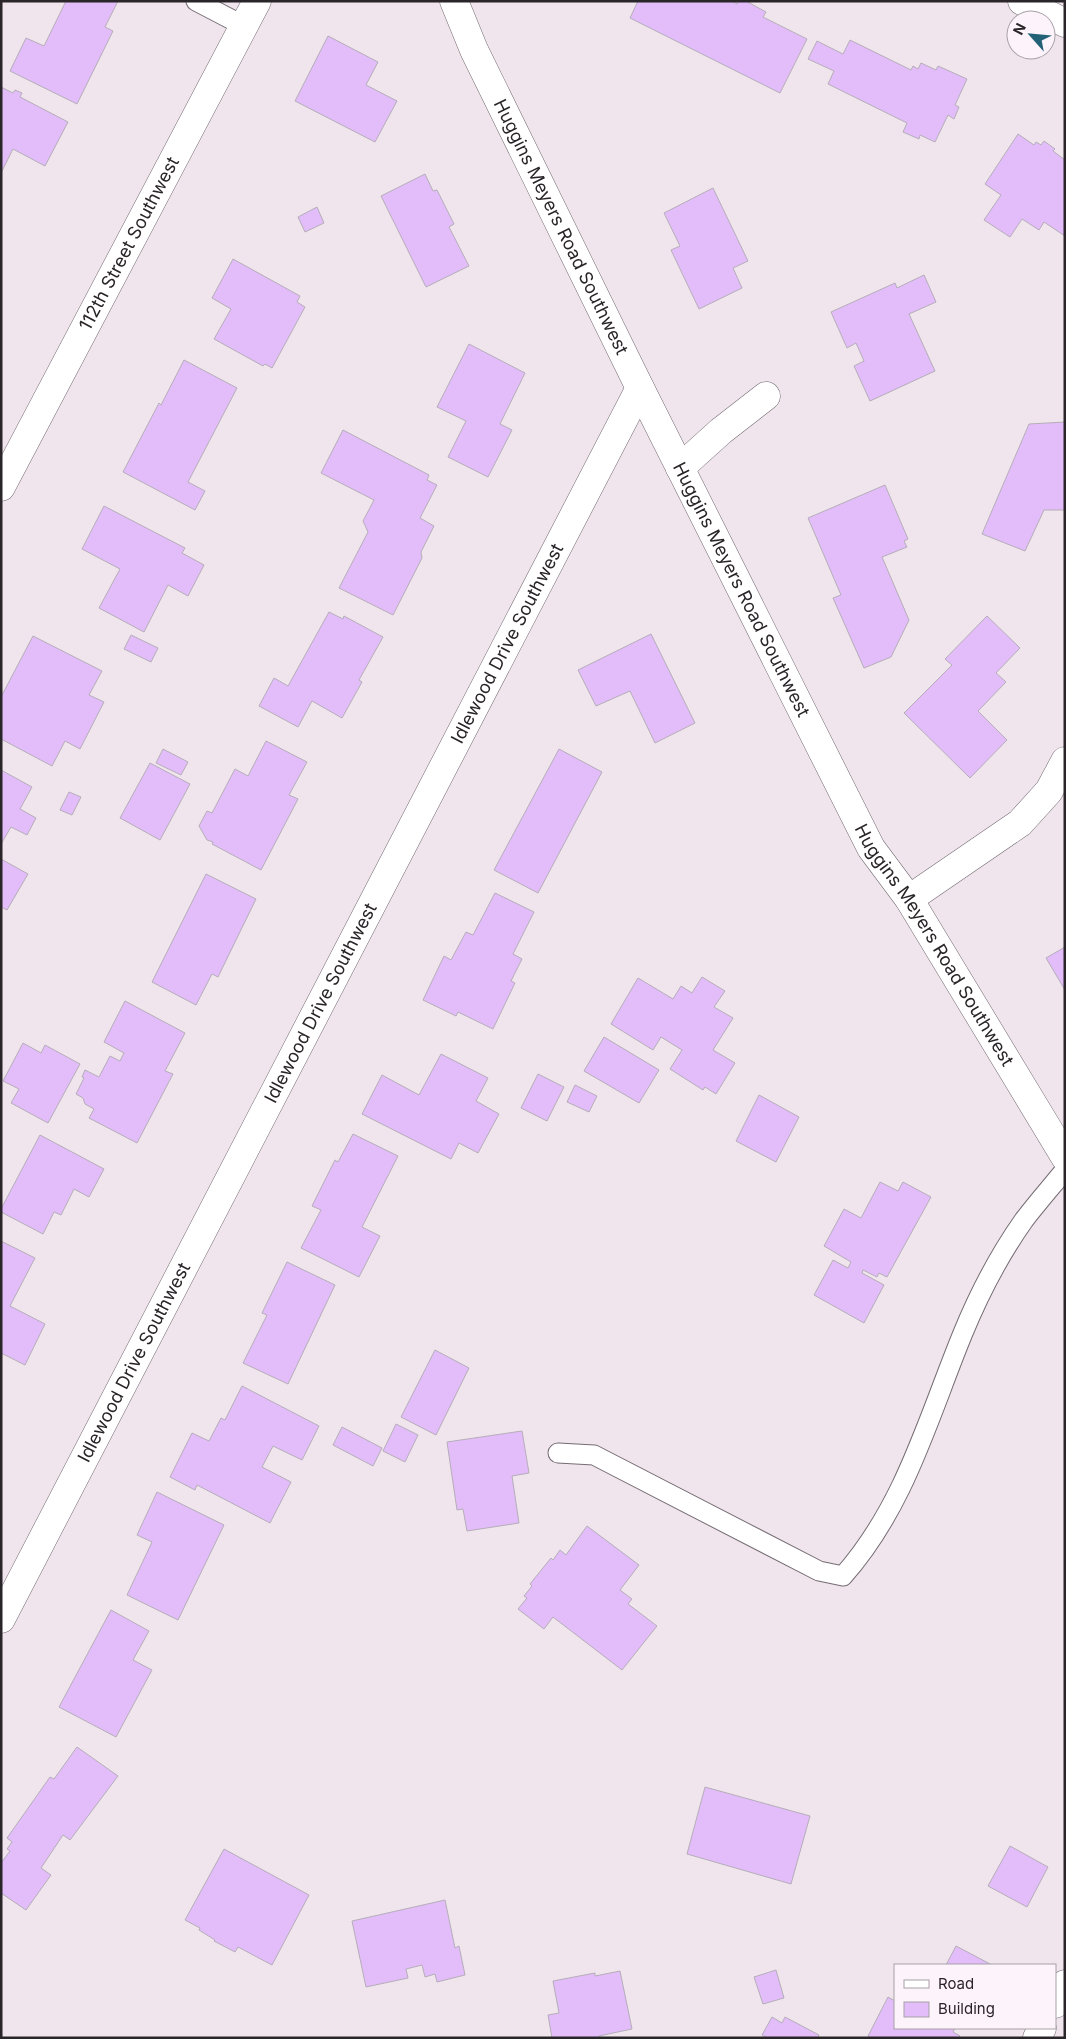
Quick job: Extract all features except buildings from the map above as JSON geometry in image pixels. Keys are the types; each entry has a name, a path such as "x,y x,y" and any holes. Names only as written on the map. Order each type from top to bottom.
{"street":[{"name":"112th Street Southwest","path":"1,487 257,1"},
{"name":"Huggins Meyers Road Southwest","path":"454,1 474,50 640,388 685,463 871,848 909,899 1065,1157"},
{"path":"1022,1 1065,23"},
{"name":"Idlewood Drive Southwest","path":"1,1619 640,388"},
{"path":"685,463 721,431 766,396"},
{"path":"909,899 1020,823 1048,791 1065,761"},
{"path":"1056,2002 1065,1984"}],"lane":[{"path":"196,1 244,26"},
{"path":"558,1453 594,1455 820,1571 843,1576 863,1553 895,1501 933,1412 963,1332 990,1277 1024,1220 1065,1170"}]}
